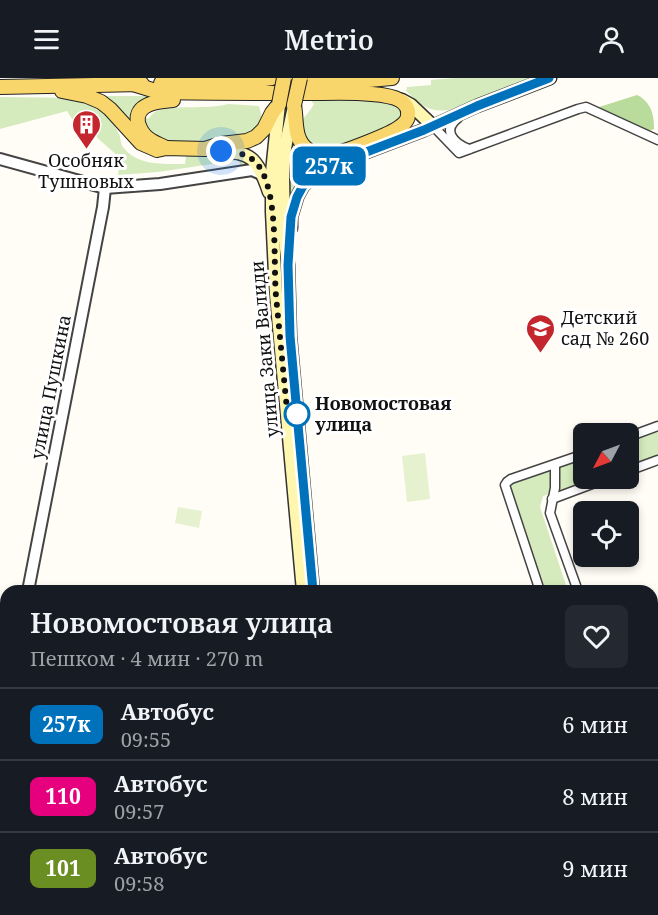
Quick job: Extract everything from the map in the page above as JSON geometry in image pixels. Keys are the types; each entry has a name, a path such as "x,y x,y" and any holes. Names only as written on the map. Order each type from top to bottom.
{"main road":[{"path":"0,87 250,81 272,78"},
{"path":"284,78 285,114 306,149 319,155 330,154 375,139 402,126 407,120 408,109 396,99"},
{"path":"205,149 221,144 247,141 256,137 285,114 300,78"},
{"path":"166,148 150,140 138,122 143,108 151,103 392,78"},
{"path":"288,265 291,217 297,197 303,186 318,172 550,78"},
{"path":"133,84 159,92 364,94 406,101 433,126"},
{"path":"53,86 64,92 87,96 101,102 141,143 157,150 166,148 205,149 249,156 262,171 271,199"},
{"path":"416,110 435,116 450,117"},
{"name":"улица Заки Валиди","path":"285,114 272,172 271,199 276,294 302,585"},
{"name":"улица Заки Валиди","path":"285,114 284,232 288,265 290,336 312,585"}],"street":[{"path":"469,149 454,141 450,128 452,122 477,106"},
{"path":"433,126 459,153 586,107 658,140"},
{"path":"0,159 105,188 160,184 252,170 265,178"},
{"name":"улица Пушкина","path":"29,585 105,188"},
{"path":"639,433 658,426"},
{"path":"538,585 505,485 527,473 573,458"},
{"path":"639,467 658,460"},
{"path":"555,465 555,488 550,513 576,585"},
{"path":"552,499 579,489"}],"green space":[{"path":"530,78 442,111 420,104 406,91 407,87 431,85 431,80"},
{"path":"637,95 646,101 651,109 654,129 643,130 596,108"},
{"path":"102,96 158,96 149,99 135,133"},
{"path":"0,97 80,98 79,102 97,109 108,117 120,136 123,147 143,161 185,164 186,156 234,155 254,164 241,168 239,160 158,172 118,175 120,158 93,134 79,130 67,111 0,129"},
{"path":"313,99 379,101 398,105 403,113 398,123 339,148 320,150 308,145 300,123 314,104"},
{"path":"228,104 259,106 262,118 264,118 252,134 237,140 166,142 158,140 144,127 144,116 148,119 155,112 162,110"},
{"path":"292,141 330,160 292,196 289,190"},
{"path":"658,429 658,456 639,463 639,436"},
{"path":"425,453 430,499 407,502 402,456"},
{"path":"573,460 573,486 543,496 540,507 566,585 544,585 508,483"},
{"path":"178,507 202,511 199,528 175,523"}],"bus line":[{"name":"257к","path":"312,585 290,336 288,265 291,217 297,197 311,178 327,167 549,78"}],"place":[{"name":"Особняк Тушновых","path":"86,150"},
{"name":"Детский сад № 260","path":"540,354"},
{"name":"Новомостовая улица","path":"297,414"}],"route":[{"path":"221,151 249,156 262,171 271,199 276,294 288,420 297,414"}]}
